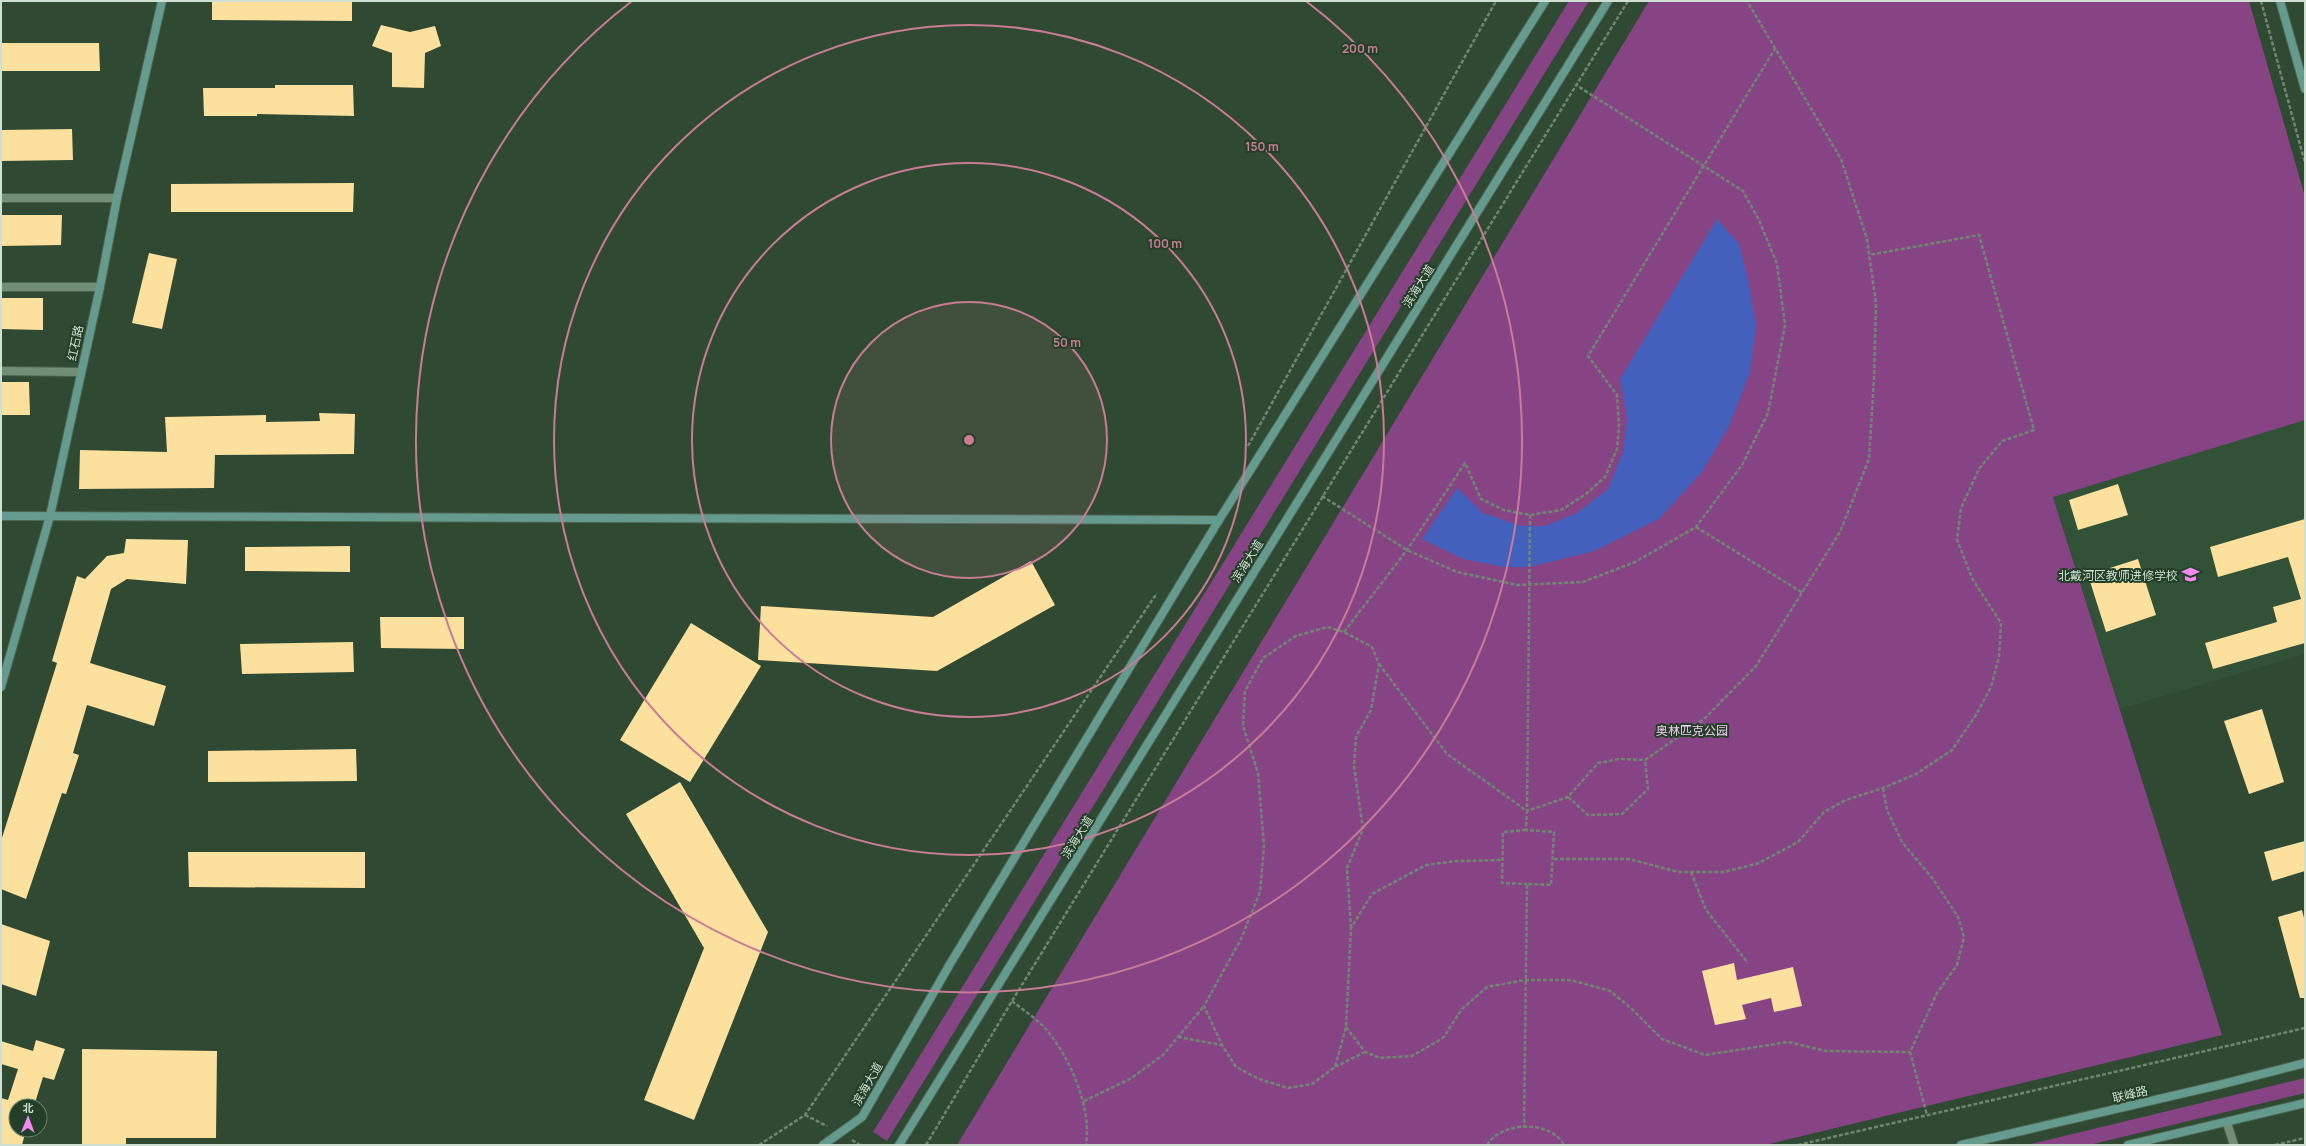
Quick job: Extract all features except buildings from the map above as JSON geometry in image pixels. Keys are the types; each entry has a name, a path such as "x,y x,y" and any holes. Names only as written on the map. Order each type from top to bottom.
{"main road":[{"name":"红石路","path":"1,687 50,516 100,287 117,198 162,1"},
{"name":"滨海大道","path":"823,1145 862,1117 950,964 1220,520 1545,1"},
{"name":"滨海大道","path":"899,1145 1608,1"},
{"path":"2280,1 2305,89"},
{"path":"1,516 1220,520"},
{"name":"联峰路","path":"1961,1145 2212,1087 2305,1063"},
{"path":"2128,1145 2227,1123 2305,1103"}],"street":[{"path":"1,198 117,198"},
{"path":"1,287 100,287"},
{"path":"1,371 81,372"},
{"path":"2227,1123 2234,1145"}],"path":[{"path":"1245,451 1496,1"},
{"path":"926,1145 1012,1000 1628,1"},
{"path":"1527,811 1568,797 1598,763 1619,759 1645,760 1704,719 1756,666 1840,532 1869,459 1874,378 1876,304 1866,239 1841,159 1748,1"},
{"path":"2260,1 2305,163"},
{"path":"1344,632 1407,550 1465,463 1481,499 1504,510 1530,515 1561,510 1586,494 1605,477 1617,449 1619,424 1617,395 1588,356 1776,47"},
{"path":"1322,496 1407,550 1457,572 1517,585 1583,582 1635,562 1696,527 1742,465 1768,413 1785,325 1777,264 1759,220 1743,191 1576,85"},
{"path":"1554,858 1629,859 1678,872 1724,872 1759,863 1798,842 1824,812 1846,800 1883,788 1916,774 1952,750 1976,715 1991,687 2000,657 2001,623 1973,580 1957,540 1961,508 1979,469 2002,441 2034,430 1979,235 1869,255"},
{"path":"1526,830 1530,515"},
{"path":"1696,527 1803,593"},
{"path":"759,1145 805,1115 1162,586"},
{"path":"1084,1101 1130,1078 1163,1055 1204,1006 1241,939 1260,892 1264,838 1258,774 1243,726 1245,692 1263,658 1296,636 1327,627 1344,632 1372,647 1379,664 1447,754 1527,811"},
{"path":"1335,1067 1346,1027 1350,928 1347,868 1363,829 1354,766 1356,737 1371,710 1379,664"},
{"path":"1568,797 1588,815 1622,814 1648,790 1645,760"},
{"path":"1883,788 1887,810 1902,842 1933,879 1958,917 1964,937 1957,965 1937,993 1910,1052 1927,1115"},
{"path":"1526,830 1554,832 1554,858 1551,885 1502,883 1503,832 1526,830"},
{"path":"1350,928 1372,894 1426,865 1457,861 1502,860"},
{"path":"1691,872 1706,910 1748,963"},
{"path":"1524,1126 1527,884"},
{"path":"1346,1027 1365,1052 1380,1058 1412,1056 1443,1038 1462,1009 1487,987 1525,980 1571,980 1610,991 1632,1009 1662,1039 1705,1055 1788,1042 1826,1051 1910,1052"},
{"path":"1012,1000 1043,1026 1063,1054 1084,1101 1086,1145"},
{"path":"1204,1006 1222,1045 1236,1068 1259,1079 1288,1088 1312,1084 1335,1067 1365,1052"},
{"path":"1798,1145 2305,1028"},
{"path":"1178,1037 1222,1045"},
{"path":"1487,1145 1490,1140 1508,1128 1524,1126 1548,1131 1564,1145"},
{"path":"2275,1145 2305,1138"}],"shaded area":[{"name":"北戴河区教师进修学校","path":"2305,420 2305,654 2120,709 2053,496"}],"green space":[{"path":"1569,1 1589,1 887,1141 873,1132"},
{"name":"奥林匹克公园","path":"1649,1 2249,1 2305,197 2305,420 2053,497 2222,1035 1765,1145 957,1145"},
{"path":"2305,1078 2305,1093 2089,1145 2027,1145"}],"water":[{"path":"1717,219 1739,244 1748,280 1756,325 1750,372 1729,426 1702,472 1659,519 1594,551 1529,567 1504,567 1463,559 1422,539 1457,488 1483,513 1521,526 1545,526 1577,513 1608,489 1623,452 1627,418 1620,379"}],"place":[{"name":"北戴河区教师进修学校","path":"2191,575"}]}
